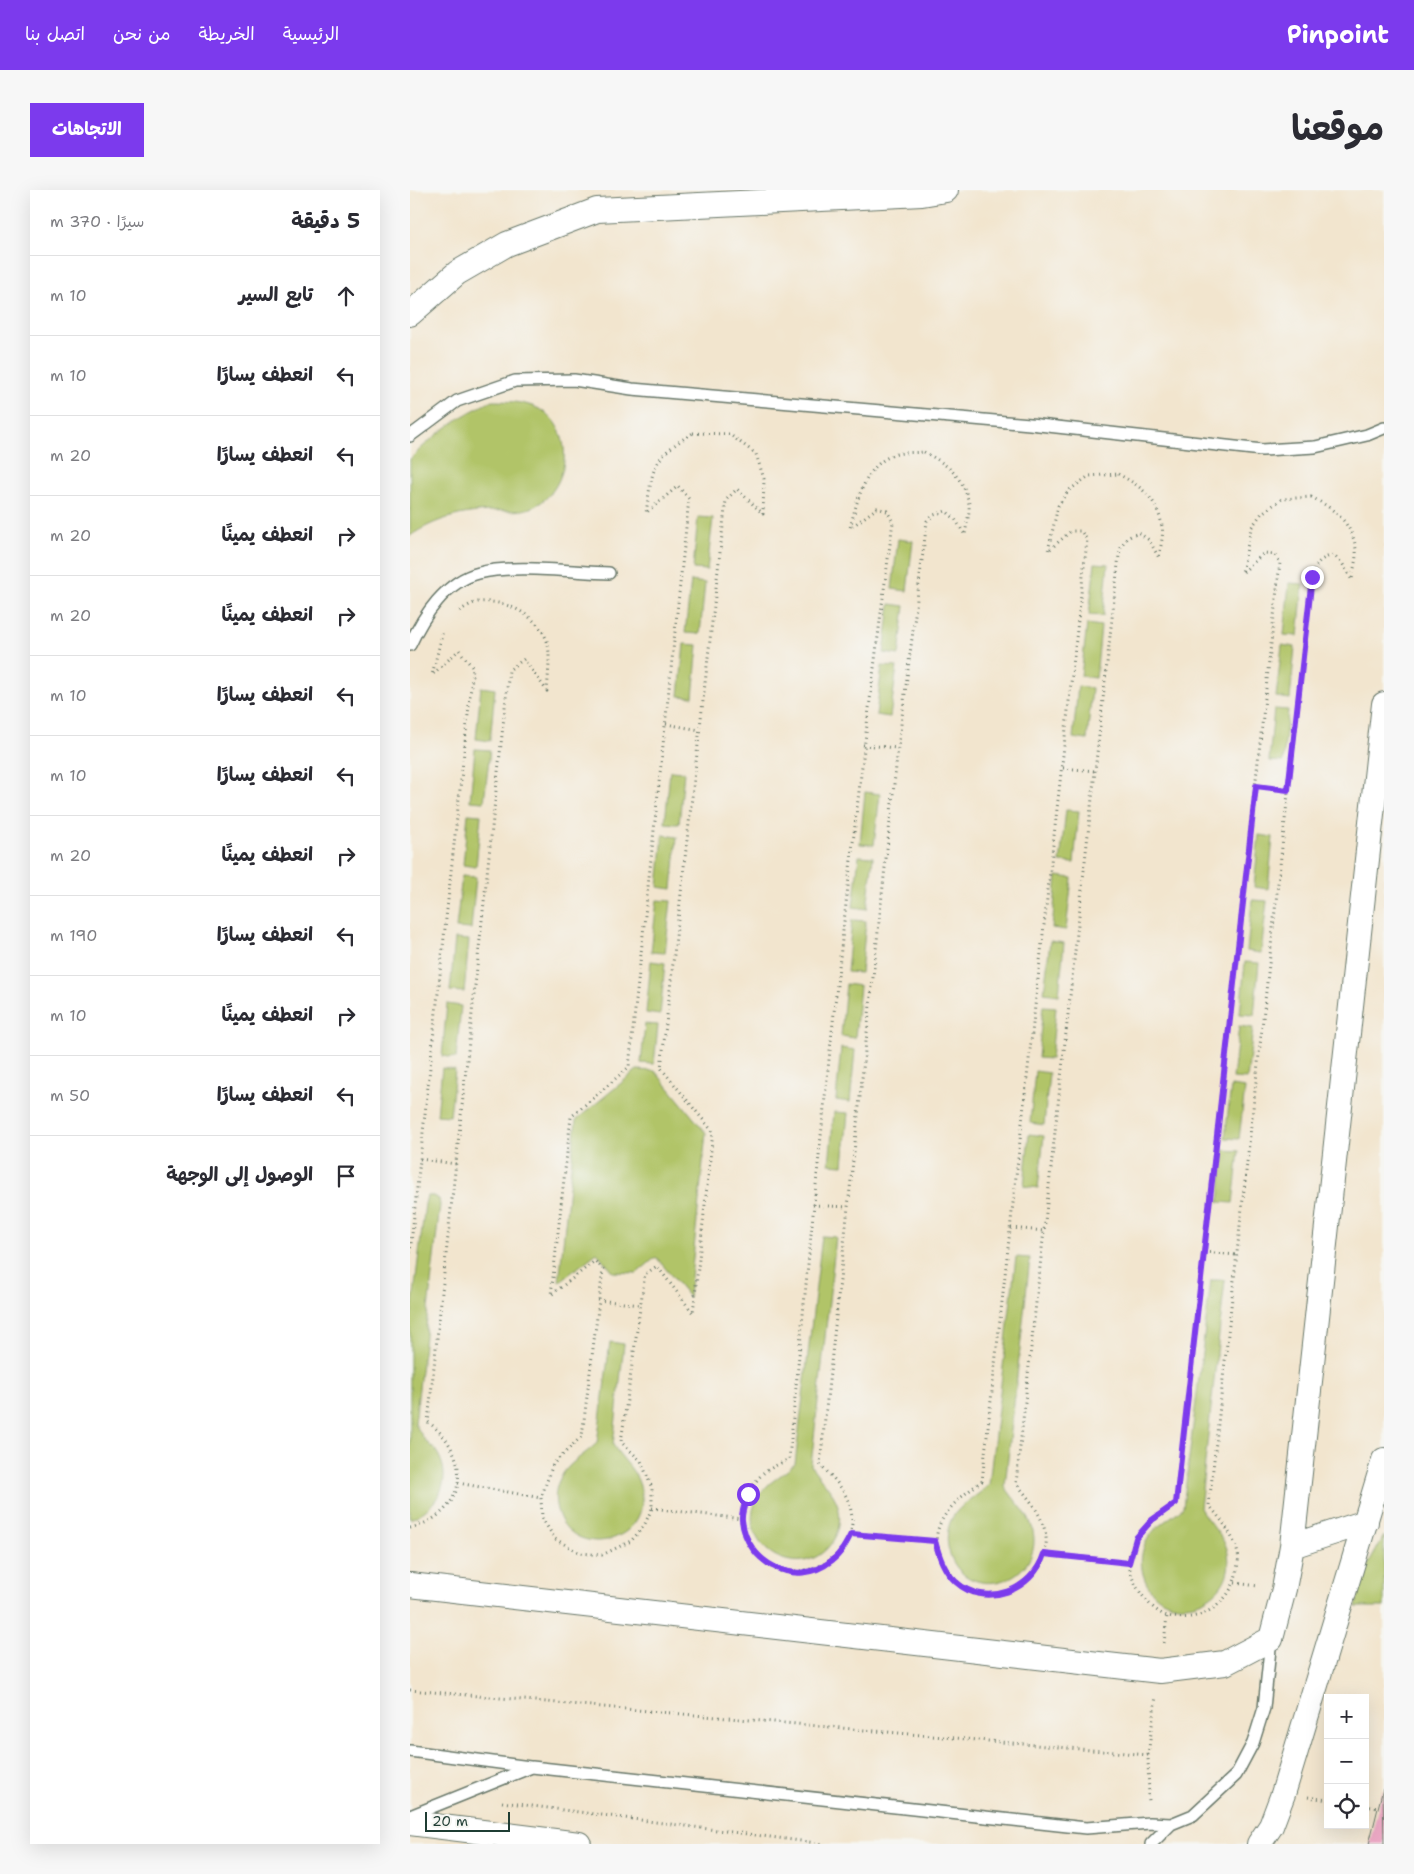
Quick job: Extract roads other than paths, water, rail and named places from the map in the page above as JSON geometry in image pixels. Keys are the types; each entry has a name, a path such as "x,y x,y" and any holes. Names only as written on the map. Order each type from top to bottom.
{"street":[{"path":"410,314 457,272 499,249 597,210 922,194 946,190"},
{"path":"410,1585 1160,1671 1225,1663 1271,1639 1284,1589 1292,1546 1384,704"},
{"path":"1259,1844 1272,1826 1283,1794 1366,1522 1379,1495 1384,1460"},
{"path":"1292,1546 1366,1522"},
{"path":"410,1823 579,1844"}],"lane":[{"path":"410,436 457,401 515,381 574,380 632,389 1030,424 1262,450 1316,447 1367,435 1384,428"},
{"path":"410,645 422,620 452,587 479,572 522,569 609,573"},
{"path":"410,1751 532,1767 1086,1828 1150,1823 1170,1824 1193,1815 1236,1775 1253,1743 1264,1708 1271,1639"},
{"path":"410,1816 532,1767"},
{"path":"1151,1844 1170,1824"}]}
